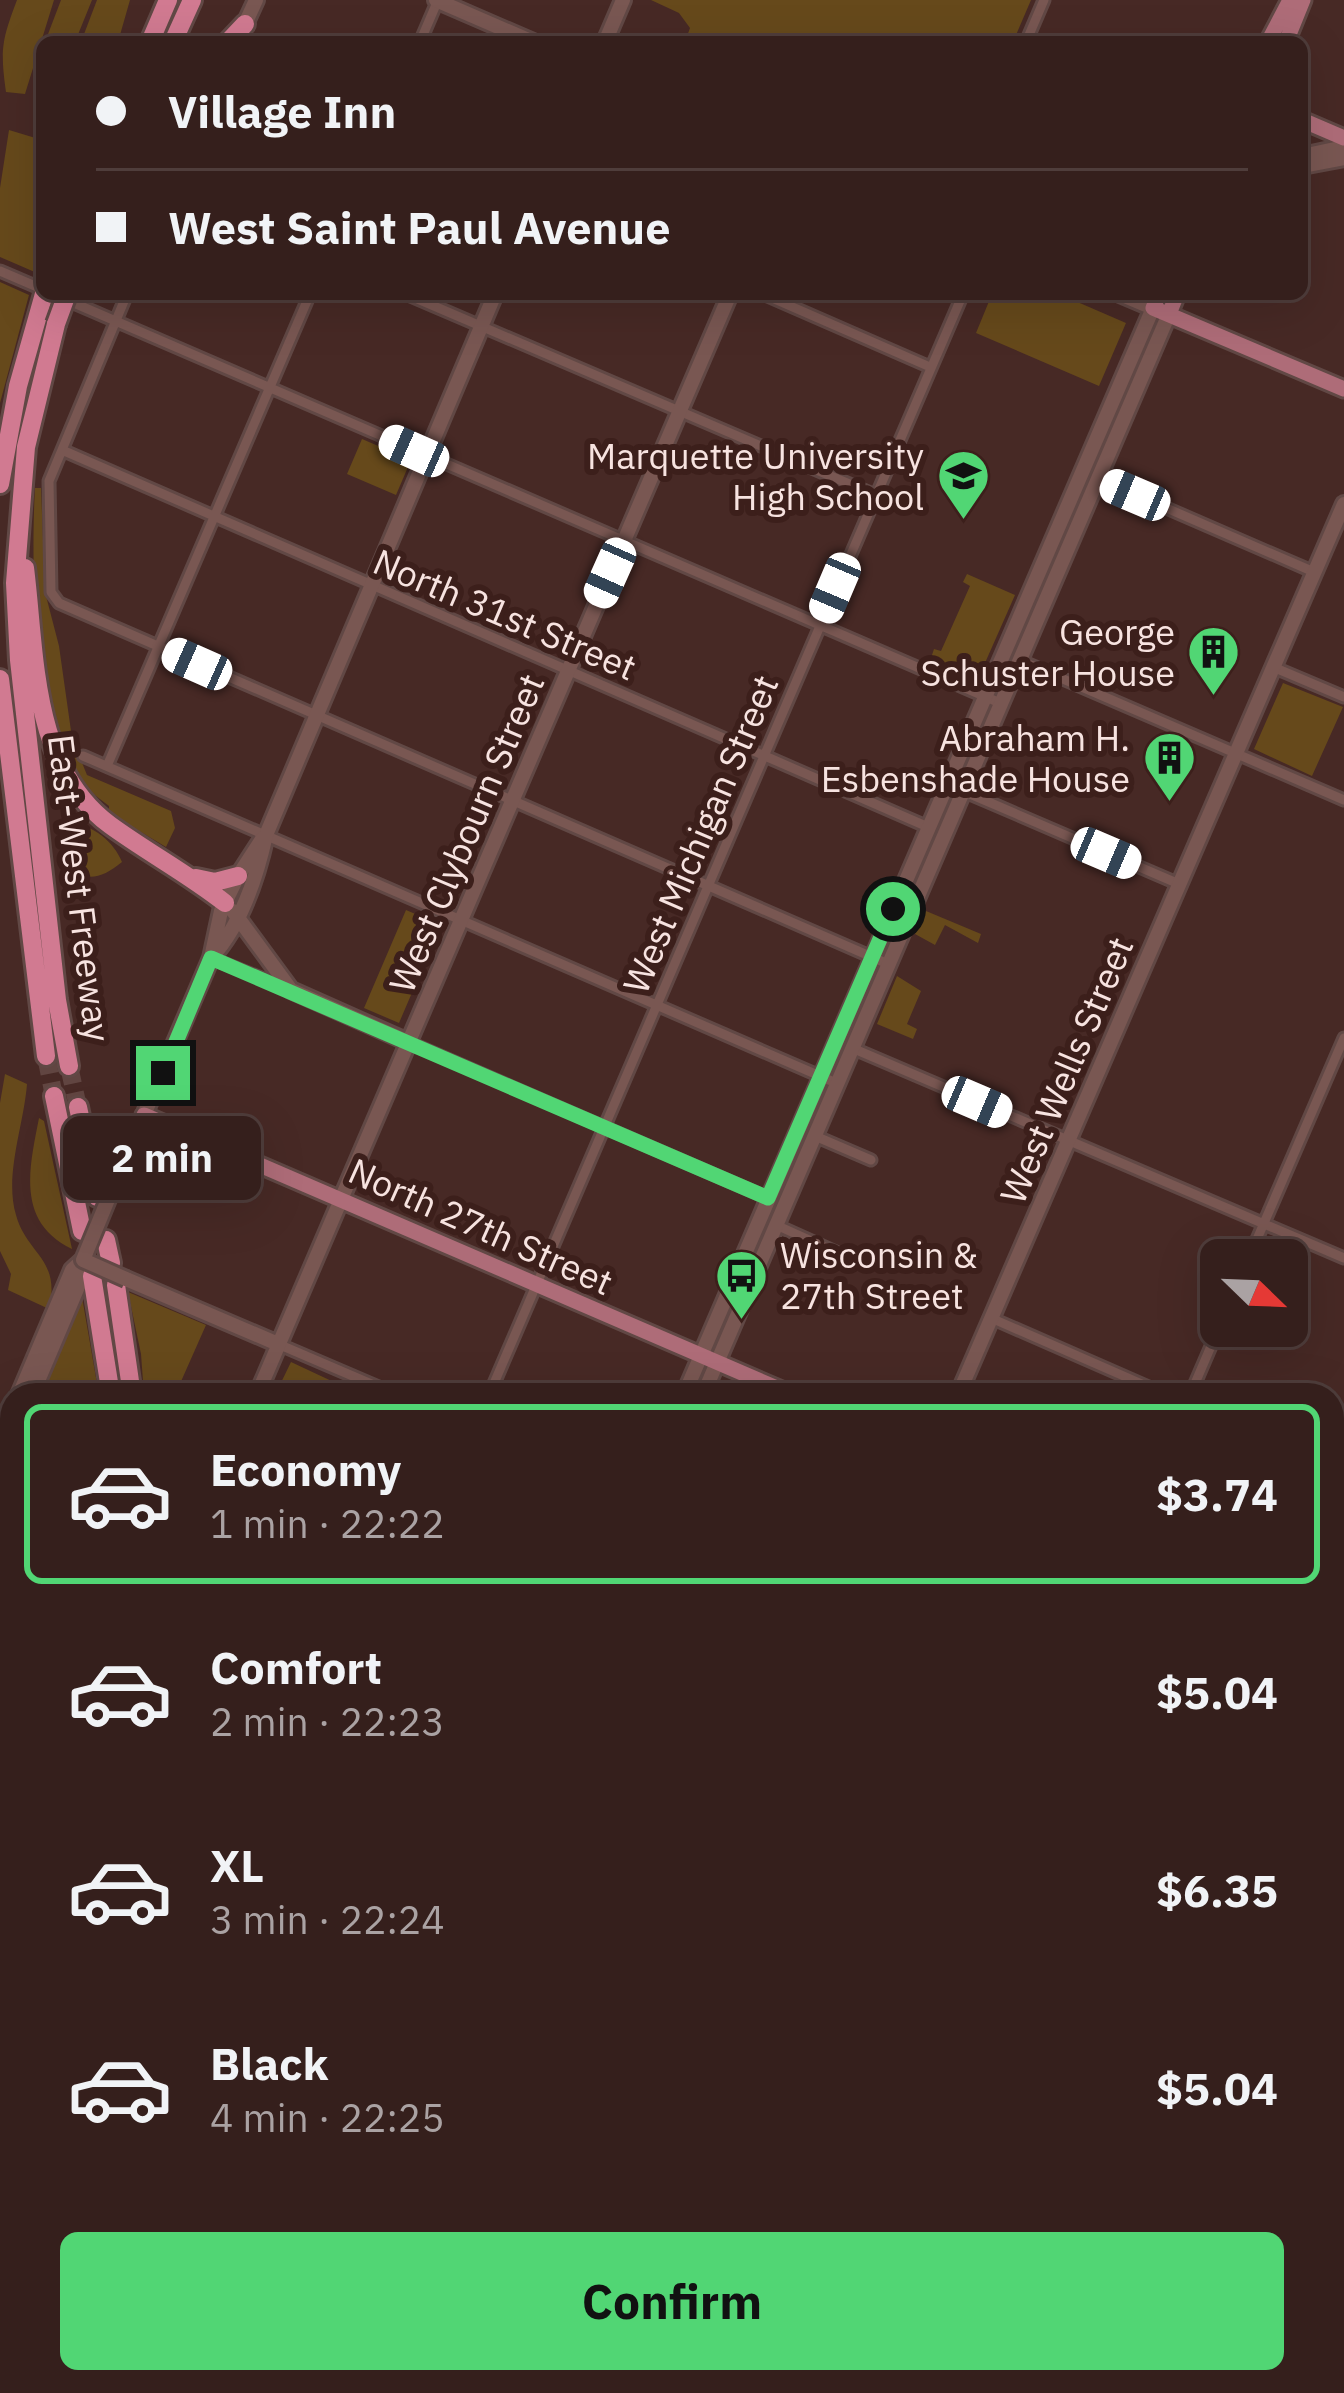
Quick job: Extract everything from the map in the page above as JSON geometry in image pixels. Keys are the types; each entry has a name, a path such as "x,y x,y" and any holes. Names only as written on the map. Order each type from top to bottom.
{"highway":[{"path":"153,36 168,0"},
{"path":"176,36 192,0"},
{"path":"0,484 18,386 43,300"},
{"name":"East-West Freeway","path":"65,300 26,447 18,516 18,641 57,1000 69,1066"},
{"path":"18,516 39,683 60,763 75,790 108,824 193,878 231,909"},
{"name":"East-West Freeway","path":"0,679 46,1056"},
{"path":"193,878 215,882 238,876"},
{"path":"54,1096 82,1232"},
{"path":"78,1107 103,1197"},
{"path":"106,1240 111,1263"},
{"path":"80,1269 108,1383"},
{"path":"121,1282 131,1383"}],"main road":[{"path":"1272,36 1292,1"},
{"path":"1287,36 1292,1"},
{"path":"1308,123 1344,138"},
{"path":"1160,305 1344,389"},
{"name":"North 27th Street","path":"145,1115 765,1383"},
{"path":"124,1163 159,1138 190,1135"}],"street":[{"path":"242,33 256,0"},
{"path":"422,36 437,0 519,36"},
{"path":"608,36 623,0"},
{"path":"1029,36 1044,0"},
{"path":"1308,155 1344,147"},
{"path":"1308,165 1344,158"},
{"path":"0,271 36,287"},
{"path":"65,300 1000,703"},
{"path":"125,300 49,481 51,592 66,607 880,960"},
{"path":"107,766 307,300"},
{"path":"420,300 875,495"},
{"path":"37,1383 103,1197 124,1163 231,909 260,863 266,835 492,300"},
{"name":"West Clybourn Street","path":"262,1383 727,300"},
{"path":"777,300 930,367"},
{"name":"West Michigan Street","path":"494,1383 959,300"},
{"path":"693,1383 710,1359 770,1241 806,1133 1019,660 1096,478 1108,431 1160,305"},
{"path":"829,1080 852,1048 928,827 1081,472 1108,431"},
{"name":"North 31st Street","path":"62,450 928,827"},
{"path":"1081,472 1314,572"},
{"name":"West Wells Street","path":"963,1383 1314,572 1335,541 1344,504"},
{"path":"1019,660 1344,800"},
{"path":"1273,667 1344,698"},
{"path":"82,756 829,1080"},
{"path":"947,784 1179,884"},
{"path":"266,835 238,876 231,909 290,990"},
{"path":"211,958 768,1198 770,1241"},
{"path":"1257,1239 1344,1038"},
{"path":"852,1048 1344,1258"},
{"path":"806,1133 871,1160"},
{"path":"705,1383 768,1198 806,1133"},
{"path":"776,1225 836,1252"},
{"path":"80,1269 369,1383"},
{"path":"25,1383 80,1269"},
{"path":"991,1318 1140,1383"},
{"path":"1195,1383 1211,1347"}],"shaded area":[{"path":"17,0 54,0 43,36 36,36 36,58 25,94 6,92 5,35"},
{"path":"61,0 92,0 77,36 47,36"},
{"path":"97,0 130,0 120,36 83,36"},
{"path":"651,0 1031,0 1016,36 687,36 690,28 679,13"},
{"path":"9,130 36,138 36,273 0,257 0,188"},
{"path":"0,282 29,295 0,403"},
{"path":"990,300 1073,300 1126,323 1099,386 976,333"},
{"path":"362,439 411,460 396,495 347,474"},
{"path":"35,488 41,488 45,592 59,646 72,738 87,775 171,811 175,828 166,847 109,813 109,806 75,775 61,749 50,716 37,636"},
{"path":"967,574 1015,595 977,681 930,661 934,649 941,651 970,586 963,582"},
{"path":"1283,683 1343,707 1312,776 1254,749"},
{"path":"70,824 102,836 122,862 91,877 76,873 60,860 68,853"},
{"path":"406,910 441,925 399,1023 364,1008"},
{"path":"926,911 981,934 978,943 945,925 935,945 915,934"},
{"path":"897,976 921,991 907,1024 917,1029 913,1039 877,1024"},
{"path":"5,1074 27,1084 13,1167 13,1200 21,1228 47,1267 49,1309 8,1290 11,1274 0,1251 0,1103"},
{"path":"39,1118 44,1121 72,1249 54,1238 34,1209 30,1175"},
{"path":"128,1292 206,1325 180,1383 143,1383"},
{"path":"82,1297 97,1383 46,1383"},
{"path":"291,1362 336,1383 281,1383"}],"tunnel":[{"path":"46,1056 54,1096"},
{"path":"69,1066 78,1107"}],"place":[{"name":"Marquette University High School","path":"963,522"},
{"name":"George Schuster House","path":"1214,698"},
{"name":"Abraham H. Esbenshade House","path":"1169,804"},
{"name":"Wisconsin & 27th Street","path":"741,1321"}],"route":[{"path":"163,1073 211,958 768,1198 893,909"}]}
